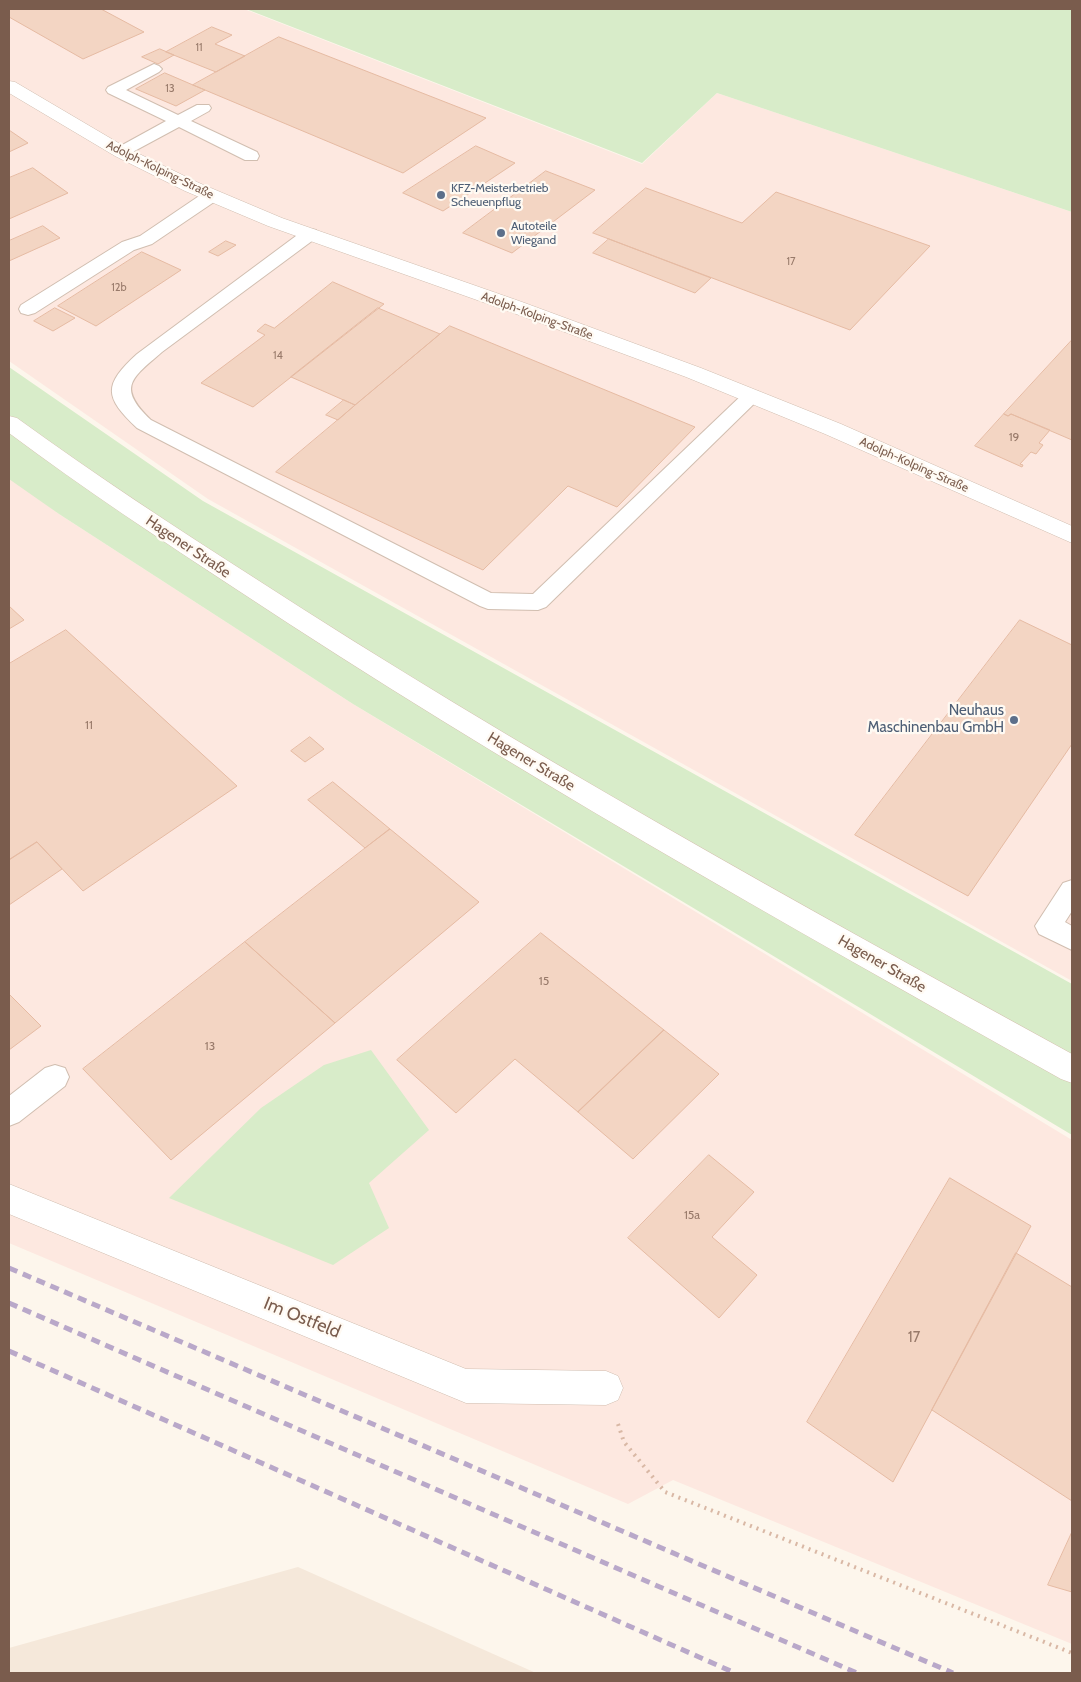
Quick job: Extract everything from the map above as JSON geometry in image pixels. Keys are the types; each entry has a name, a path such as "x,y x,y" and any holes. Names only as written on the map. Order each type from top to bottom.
{"street":[{"name":"Adolph-Kolping-Straße","path":"9,86 121,152 211,196 310,234 657,359 752,396 860,441 1072,535"},
{"name":"Hagener Straße","path":"9,424 56,458 260,594 400,684 560,780 935,994 1072,1069"},
{"name":"Im Ostfeld","path":"9,1199 466,1386 606,1388"}],"lane":[{"path":"154,69 114,90 252,156"},
{"path":"121,152 203,108"},
{"path":"28,309 128,246 146,240 211,196"},
{"path":"310,234 155,348 134,366 124,380 120,391 122,402 128,411 144,424 488,601 538,602 752,396"},
{"path":"1072,890 1048,926 1072,939"},
{"path":"9,1113 54,1077"}],"path":[{"path":"606,1388 624,1442 665,1492 1072,1653"}],"shaded area":[{"path":"9,9 244,9 642,164 717,93 1072,212 1072,981 208,499 9,361"},
{"path":"9,476 59,514 353,704 1072,1140 1072,1644 673,1480 628,1504 9,1243"},
{"path":"298,1567 536,1673 9,1673 9,1648"}],"green space":[{"path":"246,9 1072,9 1072,212 717,93 642,163"},
{"path":"9,367 203,501 1072,984 1072,1135 353,704 59,514 9,479"},
{"path":"371,1050 429,1130 369,1183 389,1228 333,1265 169,1198 261,1108 324,1065"}],"building":[{"path":"9,9 101,9 144,32 83,59 9,17"},
{"path":"212,27 232,35 215,44 245,56 216,72 166,52"},
{"path":"279,37 486,118 403,173 193,85"},
{"path":"160,49 174,55 158,64 142,57"},
{"path":"165,73 205,90 176,106 136,89"},
{"path":"9,130 28,143 9,152"},
{"path":"476,146 515,163 443,211 403,193"},
{"path":"33,168 68,193 9,219 9,178"},
{"path":"546,171 595,190 512,253 463,233"},
{"path":"646,188 742,223 776,192 930,246 850,330 593,233"},
{"path":"43,226 60,238 9,261 9,241"},
{"path":"609,239 711,278 695,293 593,253"},
{"path":"226,241 236,245 218,256 209,252"},
{"path":"142,252 181,270 96,326 58,306"},
{"path":"333,282 384,304 253,407 201,383 265,335 257,331 265,324 274,328"},
{"path":"55,308 75,318 53,331 34,321"},
{"path":"378,308 440,334 355,405 291,377"},
{"path":"450,326 695,427 617,507 568,486 483,570 276,472"},
{"path":"1072,340 1072,440 1011,414 1008,416 1004,414"},
{"path":"344,400 355,405 338,420 326,415"},
{"path":"1004,414 1008,416 1011,414 1050,430 1039,443 1043,445 1036,454 1031,452 1020,464 1023,465 1022,467 975,446"},
{"path":"9,606 24,620 9,629"},
{"path":"1020,620 1072,645 1072,744 968,896 855,835"},
{"path":"66,630 237,786 83,891 37,842 9,860 9,664"},
{"path":"310,737 324,749 305,762 291,751"},
{"path":"333,782 390,829 365,848 308,800"},
{"path":"390,829 479,902 335,1023 245,942"},
{"path":"37,842 62,869 9,905 9,860"},
{"path":"541,933 664,1030 578,1112 515,1059 456,1113 397,1060"},
{"path":"245,942 335,1023 171,1160 83,1069"},
{"path":"9,994 41,1026 9,1050"},
{"path":"664,1030 719,1074 633,1159 578,1112"},
{"path":"709,1155 754,1192 712,1237 757,1275 719,1318 628,1238"},
{"path":"950,1178 1031,1226 893,1482 807,1422"},
{"path":"1016,1253 1072,1287 1072,1501 932,1410"},
{"path":"1072,1532 1072,1592 1048,1585"}],"railway":[{"path":"9,1268 953,1673"},
{"path":"9,1303 857,1673"},
{"path":"9,1351 735,1673"}],"place":[{"name":"KFZ-Meisterbetrieb Scheuenpflug","path":"441,195"},
{"name":"Autoteile Wiegand","path":"501,233"},
{"name":"Neuhaus Maschinenbau GmbH","path":"1014,720"}]}
